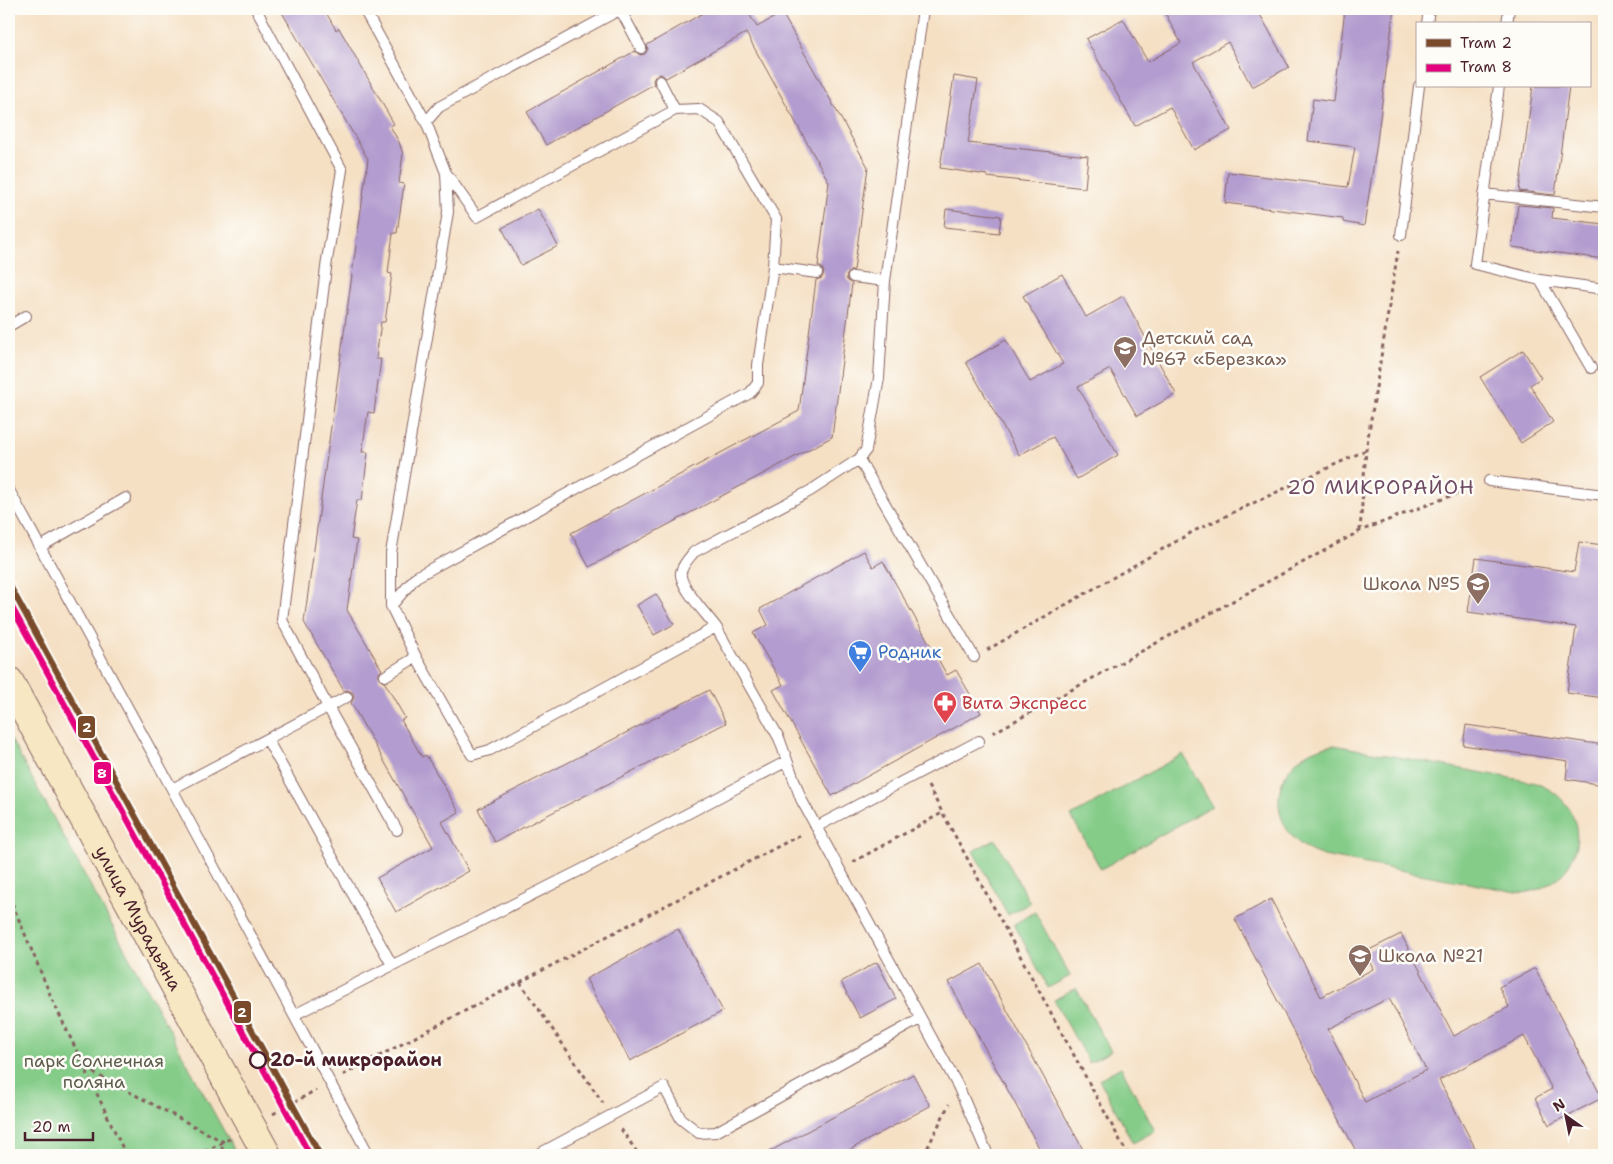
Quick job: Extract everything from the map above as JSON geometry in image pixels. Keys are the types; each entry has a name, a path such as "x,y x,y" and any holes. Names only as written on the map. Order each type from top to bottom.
{"main road":[{"name":"улица Мурадьяна","path":"9,680 267,1155"}],"lane":[{"path":"256,9 342,170 328,260 282,620 397,830"},
{"path":"364,9 426,122 446,173 477,217 676,110 699,109 719,122 776,219 773,267 758,365 758,383 750,393 416,576 391,606"},
{"path":"426,122 439,107 620,9 641,48"},
{"path":"923,9 885,281 879,378 866,450 859,459 810,491 694,552 680,572 682,583 716,627 779,738 801,799 958,1086 988,1155"},
{"path":"1427,22 1429,9"},
{"path":"1507,22 1509,9"},
{"path":"660,81 676,110"},
{"path":"1401,235 1419,88"},
{"path":"1499,88 1475,264 1540,280 1604,289"},
{"path":"446,173 448,212 391,553 391,606 416,657 472,755 490,750 716,627"},
{"path":"1484,194 1604,207"},
{"path":"773,267 817,273"},
{"path":"853,277 885,281"},
{"path":"1540,280 1591,368"},
{"path":"9,326 26,316"},
{"path":"859,459 974,657"},
{"path":"1489,481 1604,495"},
{"path":"9,490 369,1155"},
{"path":"40,547 126,498"},
{"path":"385,676 416,657"},
{"path":"172,789 347,696"},
{"path":"267,738 392,965"},
{"path":"816,827 979,741"},
{"path":"294,1015 582,869 787,761"},
{"path":"537,1155 664,1087 682,1119 699,1133 716,1132 920,1019"}],"path":[{"path":"1360,531 1366,450 1401,235"},
{"path":"974,657 1194,531 1366,450"},
{"path":"979,741 1360,531 1489,481"},
{"path":"920,773 1128,1155"},
{"path":"839,869 942,813"},
{"path":"198,1155 330,1082 816,827"},
{"path":"9,896 52,999 126,1155"},
{"path":"520,982 639,1155"},
{"path":"86,1069 224,1142"},
{"path":"924,1155 958,1086"},
{"path":"220,1155 224,1142"}],"green space":[{"name":"парк Солнечная поляна","path":"9,736 237,1155 9,1155"},
{"path":"1334,745 1532,782 1553,792 1567,806 1575,823 1576,842 1572,859 1561,875 1544,887 1522,893 1324,856 1303,846 1289,832 1281,815 1279,796 1284,779 1295,763 1311,751"},
{"path":"1183,754 1212,806 1101,869 1071,816"},
{"path":"995,839 1030,903 1008,915 973,851"},
{"path":"1035,912 1070,976 1048,988 1014,924"},
{"path":"1076,988 1111,1051 1089,1063 1054,1000"},
{"path":"1121,1067 1155,1131 1133,1143 1099,1079"}],"building":[{"path":"280,9 324,9 336,30 339,28 394,124 390,126 403,154 399,183 404,184 397,233 393,233 388,273 392,274 385,322 381,322 376,359 381,359 374,413 368,412 362,452 368,452 362,500 357,500 351,539 357,540 347,610 382,670 379,673 379,679 385,683 405,718 401,720 422,757 426,755 459,812 442,822 469,871 396,912 377,878 433,847 351,703 354,698 353,693 348,690 344,691 304,622 368,159"},
{"path":"710,9 746,9 757,27 782,13 868,167 854,270 850,271 846,276 847,280 852,284 832,437 589,567 571,533 799,411 816,280 822,278 824,273 822,268 818,266 829,182 746,33 666,78 661,74 656,75 653,80 654,84 546,145 527,112 635,51 640,55 645,54 648,49 647,45"},
{"path":"1163,9 1257,9 1289,67 1252,87 1228,42 1193,62 1231,130 1194,150 1170,107 1135,126 1086,39 1123,19 1148,62 1181,43"},
{"path":"1345,9 1394,9 1364,226 1343,222 1343,218 1225,203 1228,172 1348,187 1355,147 1308,141 1313,99 1334,102"},
{"path":"954,76 978,80 968,143 1088,156 1085,188 987,177 987,175 940,168"},
{"path":"1533,88 1569,88 1555,195 1519,191"},
{"path":"1518,205 1553,208 1552,218 1604,224 1604,259 1512,247"},
{"path":"538,209 558,246 521,265 502,228"},
{"path":"946,209 1001,216 999,233 944,227"},
{"path":"1062,274 1086,317 1123,296 1176,394 1137,416 1110,369 1078,387 1118,455 1077,479 1053,437 1019,455 966,362 1006,340 1030,382 1063,364 1023,296"},
{"path":"1523,350 1541,378 1530,385 1553,422 1521,443 1480,377"},
{"path":"1579,542 1604,545 1604,698 1567,693 1576,627 1468,612 1476,558 1574,572"},
{"name":"Родник","path":"864,551 873,567 883,561 947,675 956,670 981,713 832,796 773,690 783,685 753,633 768,625 760,609"},
{"path":"656,594 674,624 654,635 637,605"},
{"path":"709,690 726,723 495,842 478,809"},
{"path":"1466,725 1604,745 1604,785 1566,779 1568,761 1463,745"},
{"path":"1271,899 1321,997 1373,969 1365,952 1401,934 1454,1036 1509,1007 1499,987 1535,968 1602,1098 1549,1125 1535,1098 1552,1089 1524,1036 1439,1080 1479,1155 1358,1155 1235,919","holes":["1389,998 1426,1070 1365,1102 1328,1029"]},
{"path":"678,929 723,1011 630,1061 586,979"},
{"path":"877,962 896,999 860,1018 841,982"},
{"path":"982,964 1086,1155 1043,1155 949,982"},
{"path":"913,1074 930,1106 840,1155 763,1155"}],"tram line":[{"name":"2","path":"9,584 320,1155"},
{"name":"8","path":"9,602 310,1155"}],"place":[{"name":"Детский сад №67 «Березка»","path":"1125,369"},
{"name":"Школа №5","path":"1478,605"},
{"name":"Родник","path":"860,673"},
{"name":"Вита Экспресс","path":"945,724"},
{"name":"Школа №21","path":"1360,977"},
{"name":"20-й микрорайон","path":"258,1060"}],"district":[{"name":"20 МИКРОРАЙОН","path":"1381,487"}]}
